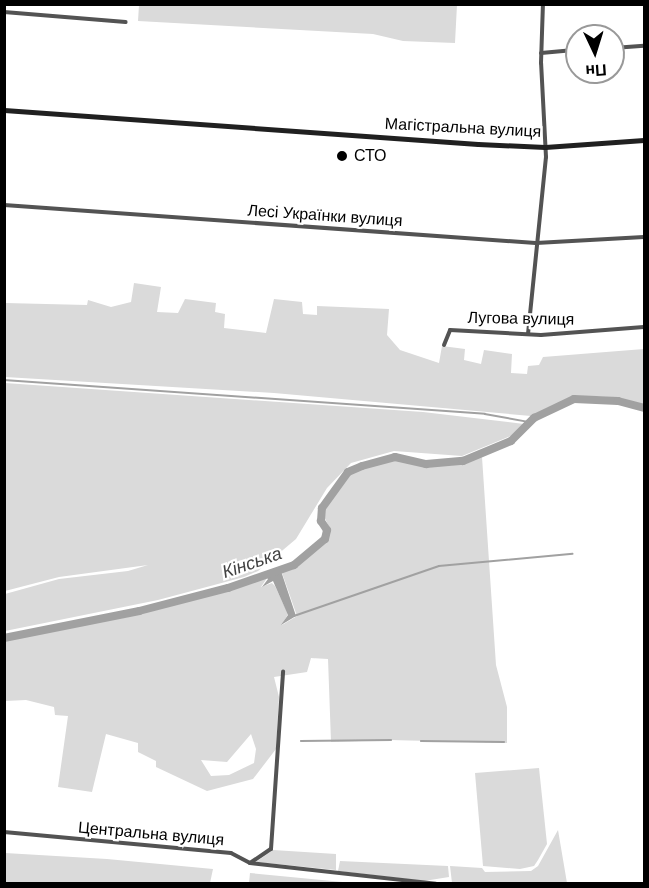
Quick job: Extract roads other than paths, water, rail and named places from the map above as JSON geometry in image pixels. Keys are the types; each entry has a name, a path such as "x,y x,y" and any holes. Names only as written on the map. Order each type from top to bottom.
{"main road":[{"name":"Магістральна вулиця","path":"4,110 545,147 645,140"}],"street":[{"path":"528,334 545,147 541,52 543,4"},
{"path":"4,12 126,22"},
{"path":"625,47 645,46"},
{"path":"541,52 565,51"},
{"name":"Лесі Українки вулиця","path":"4,205 536,243 645,237"},
{"name":"Лугова вулиця","path":"444,345 450,330 528,334 645,327"},
{"path":"250,863 271,849 283,671"},
{"name":"Центральна вулиця","path":"4,832 231,853 250,863 436,884"}],"waterway":[{"path":"4,380 485,414 529,422"},
{"name":"Кінська","path":"4,638 139,611 228,588 294,565 325,539 327,530 321,521 322,508 348,472 362,466 395,457 426,464 463,461 511,441 534,418 574,399 618,401 644,408"},
{"path":"294,616 439,566 572,554"},
{"path":"301,741 391,740"},
{"path":"421,741 504,742"}],"place":[{"name":"СТО","path":"342,156"}]}
